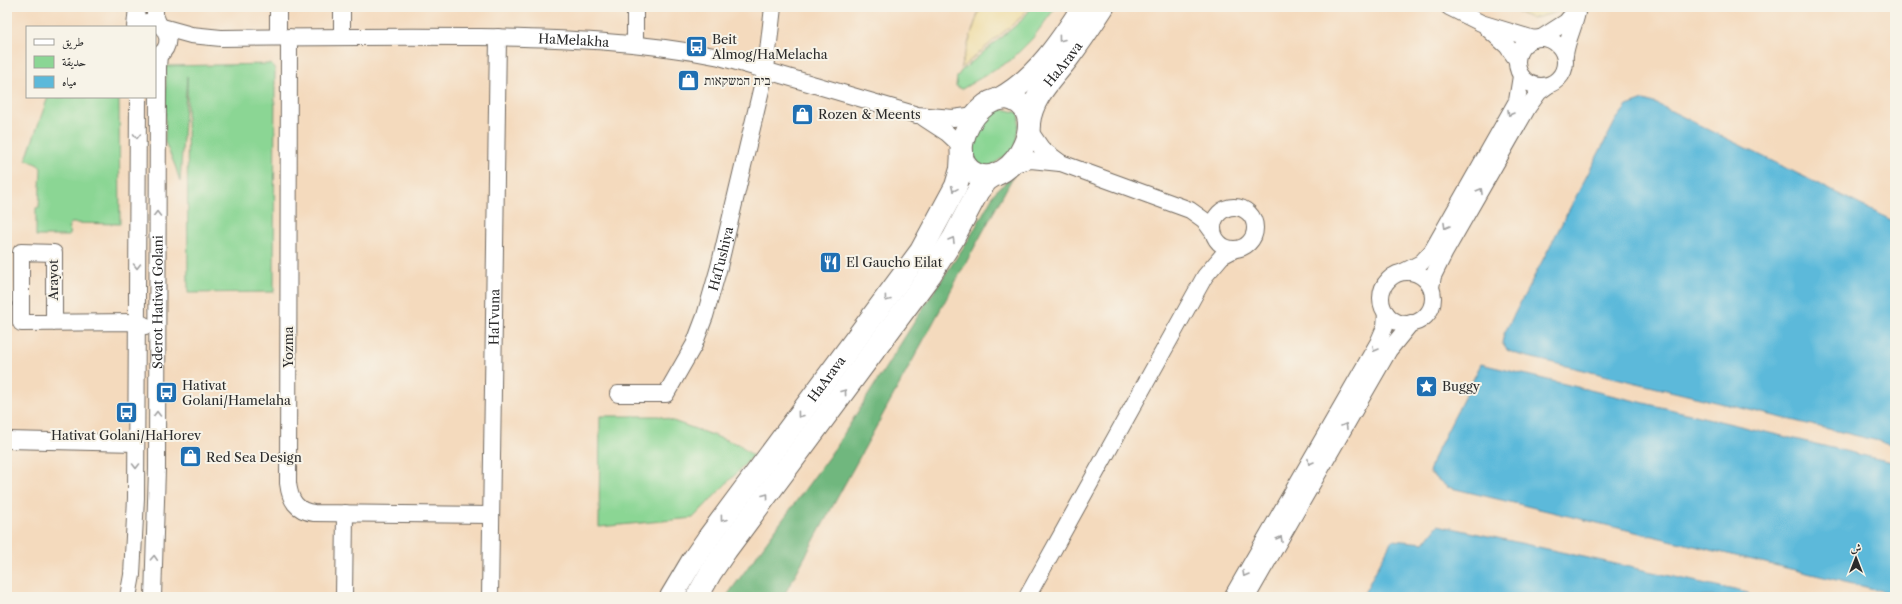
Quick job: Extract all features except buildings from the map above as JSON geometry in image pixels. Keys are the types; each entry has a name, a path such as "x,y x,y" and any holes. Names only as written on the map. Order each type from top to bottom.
{"highway":[{"name":"HaArava","path":"999,99 1017,88 1029,78 1063,36 1083,7"},
{"name":"HaArava","path":"1029,126 1031,113 1036,99 1077,45 1103,7"},
{"path":"1006,98 1017,102 1025,110 1029,126 1025,145 1004,169 985,176 973,172 965,164 962,149 966,129 975,114 987,104 999,99 1006,98"},
{"name":"HaArava","path":"671,597 693,560 921,251 935,228 956,186 961,169 962,149"},
{"name":"HaArava","path":"697,597 711,572 726,550 927,280 953,239 981,186 1004,169"}],"street":[{"path":"135,26 137,7"},
{"path":"154,7 155,15 161,26"},
{"name":"Yozma","path":"278,7 284,37 288,483 289,492 294,504 303,510 314,513 491,515"},
{"path":"342,7 342,37"},
{"path":"635,7 635,44"},
{"path":"766,69 773,7"},
{"path":"1449,7 1481,24 1500,38 1517,60"},
{"path":"1547,86 1534,86 1521,76 1517,69 1518,52 1523,46 1566,22 1578,7"},
{"path":"1431,288 1438,264 1528,107 1539,92 1547,86 1557,82 1562,75 1565,68 1565,55 1568,37 1576,17 1578,7"},
{"name":"HaMelakha","path":"137,26 142,23 149,22 191,35 221,38 498,37 580,39 635,44 699,53 766,69 917,114 953,118 975,114"},
{"path":"1481,24 1553,41 1560,46 1565,55"},
{"name":"Sderot Hativat Golani","path":"152,597 157,498 158,67 159,55 168,40 161,26"},
{"name":"HaTvuna","path":"490,597 498,37"},
{"name":"HaMelakha","path":"159,55 184,43 221,38"},
{"name":"HaTushiya","path":"618,394 666,394 694,345 705,316 718,267 766,69"},
{"path":"1403,272 1412,272 1420,275 1431,288 1433,296 1429,312 1424,318 1411,323 1400,323 1392,319 1386,312 1382,304 1381,296 1383,288 1392,278 1403,272 1421,263 1432,251 1517,101 1521,76"},
{"name":"Sderot Hativat Golani","path":"128,597 132,575 136,498 138,98"},
{"name":"HaMelakha","path":"917,114 942,129 962,149"},
{"path":"1029,126 1042,149 1061,163"},
{"path":"1004,169 1031,160 1061,163 1190,210 1204,213 1219,212"},
{"path":"1027,597 1204,276 1212,254 1214,235 1212,224 1219,212 1225,208 1239,207 1246,210 1254,221 1255,228 1251,241 1246,246 1235,249 1222,256 1204,276"},
{"path":"1190,210 1203,219 1225,248 1235,249"},
{"name":"Arayot","path":"54,323 54,253 21,252 21,323 54,323 138,322 157,330"},
{"path":"1232,597 1378,343 1385,327 1386,312"},
{"path":"1246,597 1389,350 1411,323"},
{"path":"7,440 136,443"},
{"path":"344,597 345,513"}],"green space":[{"path":"1032,7 1056,7 1032,39 1011,60 962,89 956,86 957,77 961,71 1021,21"},
{"path":"271,64 275,69 274,292 188,293 187,76 180,182 165,142 166,66"},
{"path":"48,98 119,98 120,224 70,223 69,236 36,236 36,208 39,207 41,168 26,159"},
{"path":"995,107 1020,113 1015,149 985,170 969,156 969,138"},
{"path":"1014,175 783,597 726,597 833,451 925,305 969,239 995,192"},
{"path":"600,416 659,416 740,445 753,456 693,518 599,527"}],"sand":[{"path":"980,7 1029,7 1019,19 960,69"},
{"path":"1508,7 1559,7 1557,12 1532,19"}],"water":[{"path":"1644,100 1657,104 1895,222 1895,445 1516,354 1507,350 1502,343 1504,334 1616,120 1627,106"},
{"path":"1481,364 1895,463 1895,594 1447,487 1429,472 1434,457"},
{"path":"1438,525 1748,593 1751,597 1362,597 1392,540 1424,543"}],"place":[{"name":"Beit Almog/HaMelacha","path":"697,46"},
{"name":"בית המשקאות","path":"688,80"},
{"name":"Rozen & Meents","path":"802,114"},
{"name":"El Gaucho Eilat","path":"830,262"},
{"name":"Buggy","path":"1426,386"},
{"name":"Hativat Golani/Hamelaha","path":"166,392"},
{"name":"Hativat Golani/HaHorev","path":"126,413"},
{"name":"Red Sea Design","path":"190,457"}]}
